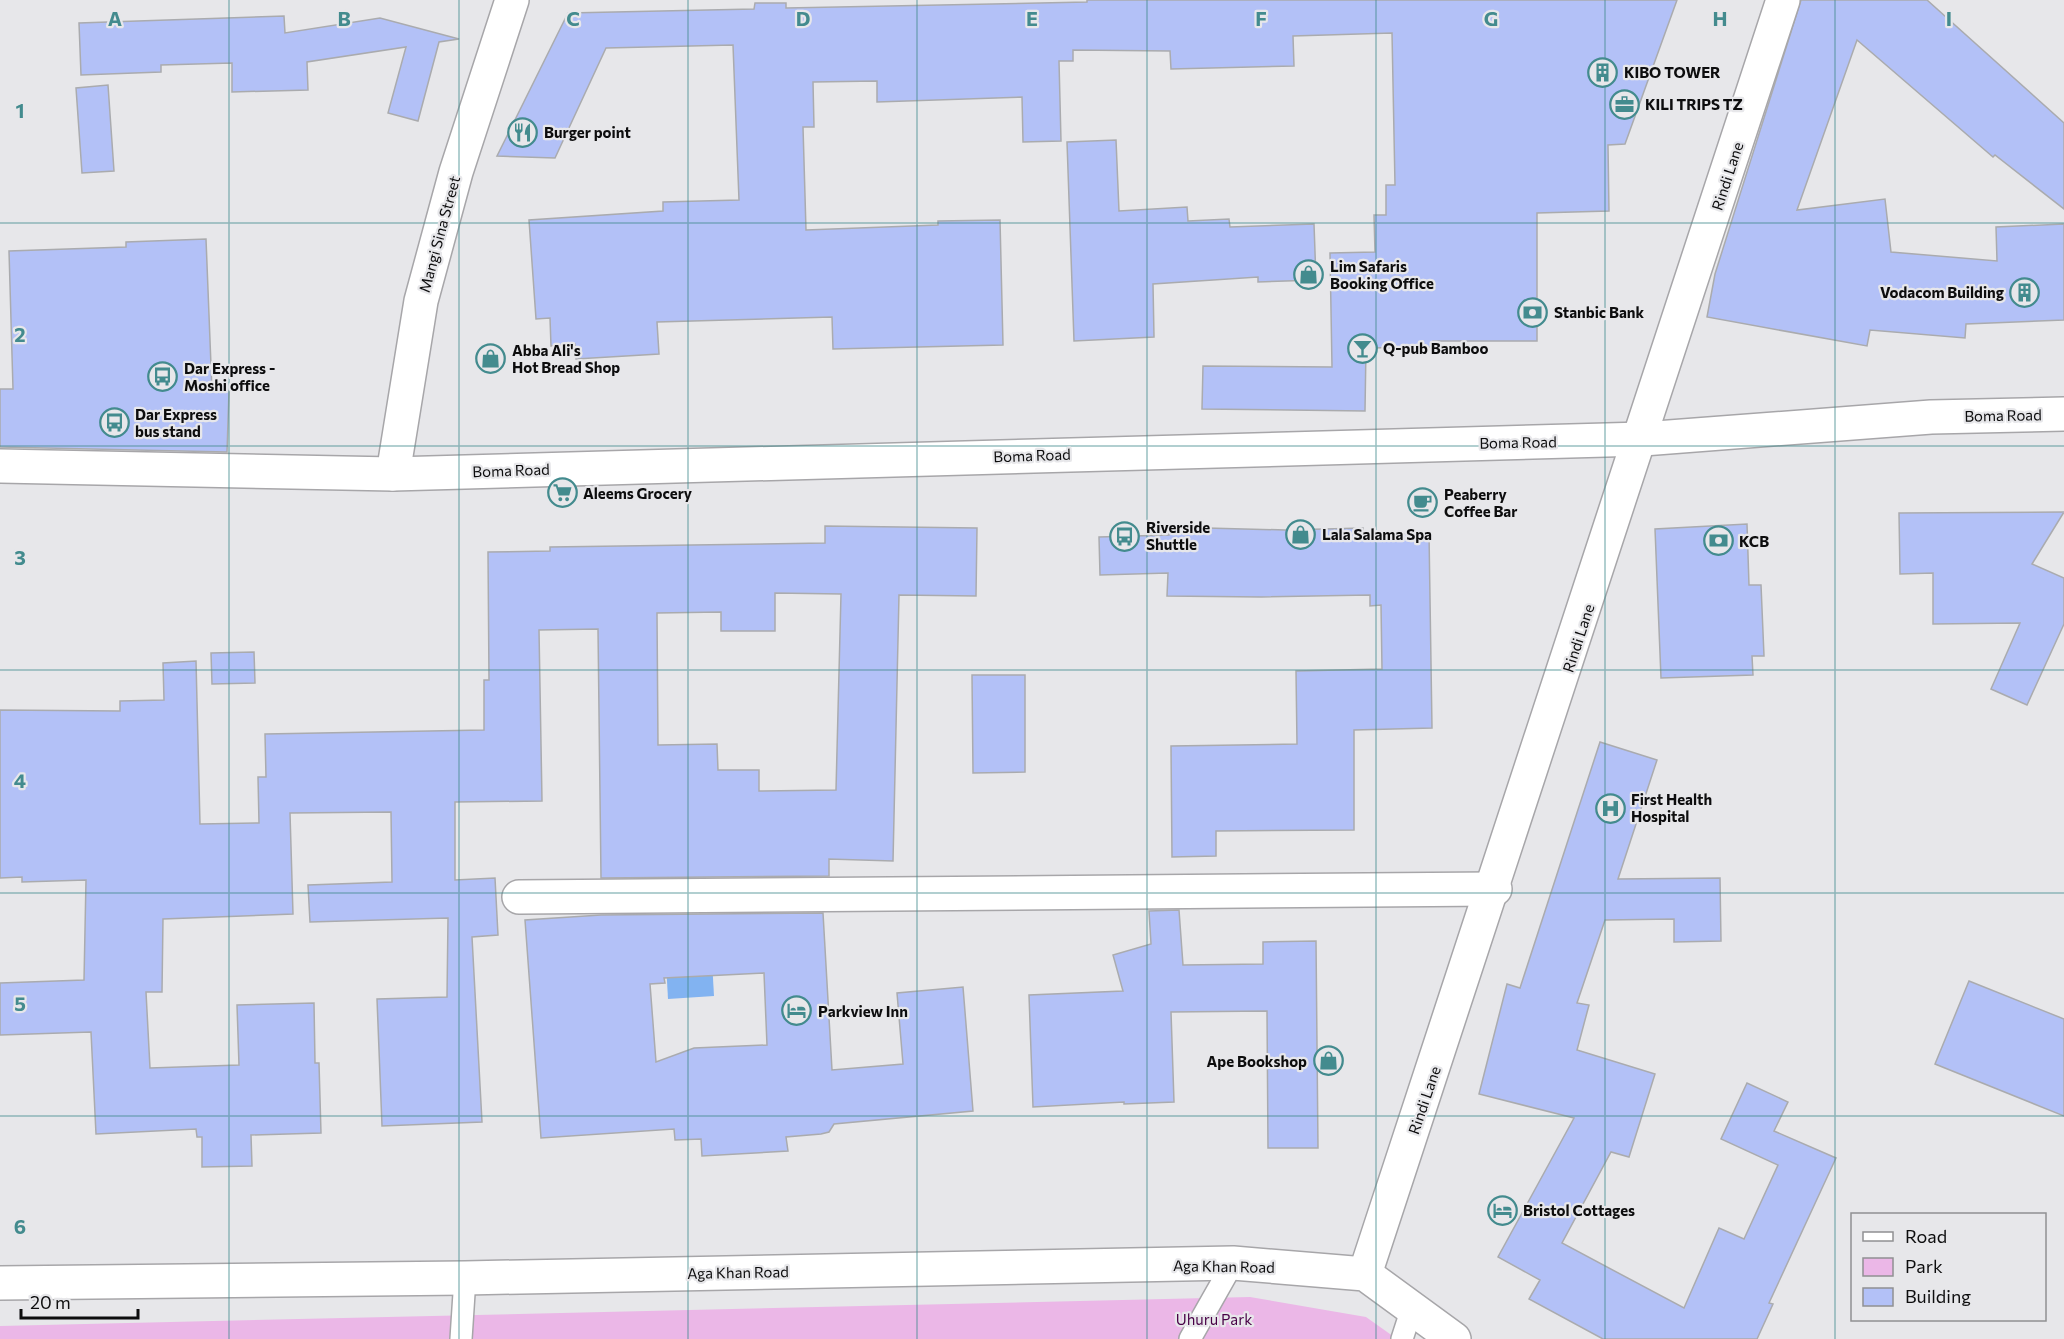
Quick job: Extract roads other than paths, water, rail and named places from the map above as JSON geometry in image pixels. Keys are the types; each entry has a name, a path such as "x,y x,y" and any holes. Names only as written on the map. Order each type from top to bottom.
{"street":[{"name":"Mangi Sina Street","path":"393,474 422,301 456,172 512,0"},
{"name":"Rindi Lane","path":"1365,1274 1496,889 1783,0"},
{"name":"Boma Road","path":"0,466 393,474 1643,439 1931,417 2064,414"},
{"path":"519,897 1496,889"},
{"name":"Aga Khan Road","path":"0,1283 465,1278 1233,1263 1365,1274"},
{"path":"1365,1274 1454,1339"}],"lane":[{"path":"1190,1339 1233,1263"},
{"path":"461,1339 465,1278"},
{"path":"1402,1339 1412,1308"}],"water":[{"path":"710,925 714,996 668,999 664,927"}],"place":[{"name":"KIBO TOWER","path":"1603,72"},
{"name":"KILI TRIPS TZ","path":"1624,104"},
{"name":"Burger point","path":"523,132"},
{"name":"Lim Safaris Booking Office","path":"1309,275"},
{"name":"Vodacom Building","path":"2025,292"},
{"name":"Stanbic Bank","path":"1533,312"},
{"name":"Q-pub Bamboo","path":"1362,348"},
{"name":"Abba Ali's Hot Bread Shop","path":"491,359"},
{"name":"Dar Express - Moshi office","path":"163,377"},
{"name":"Dar Express bus stand","path":"114,423"},
{"name":"Aleems Grocery","path":"562,493"},
{"name":"Peaberry Coffee Bar","path":"1423,503"},
{"name":"Lala Salama Spa","path":"1301,534"},
{"name":"Riverside Shuttle","path":"1125,536"},
{"name":"KCB","path":"1718,541"},
{"name":"First Health Hospital","path":"1610,808"},
{"name":"Parkview Inn","path":"797,1011"},
{"name":"Ape Bookshop","path":"1328,1061"},
{"name":"Bristol Cottages","path":"1502,1210"}],"park label":[{"name":"Uhuru Park","path":"1214,1319"}]}
